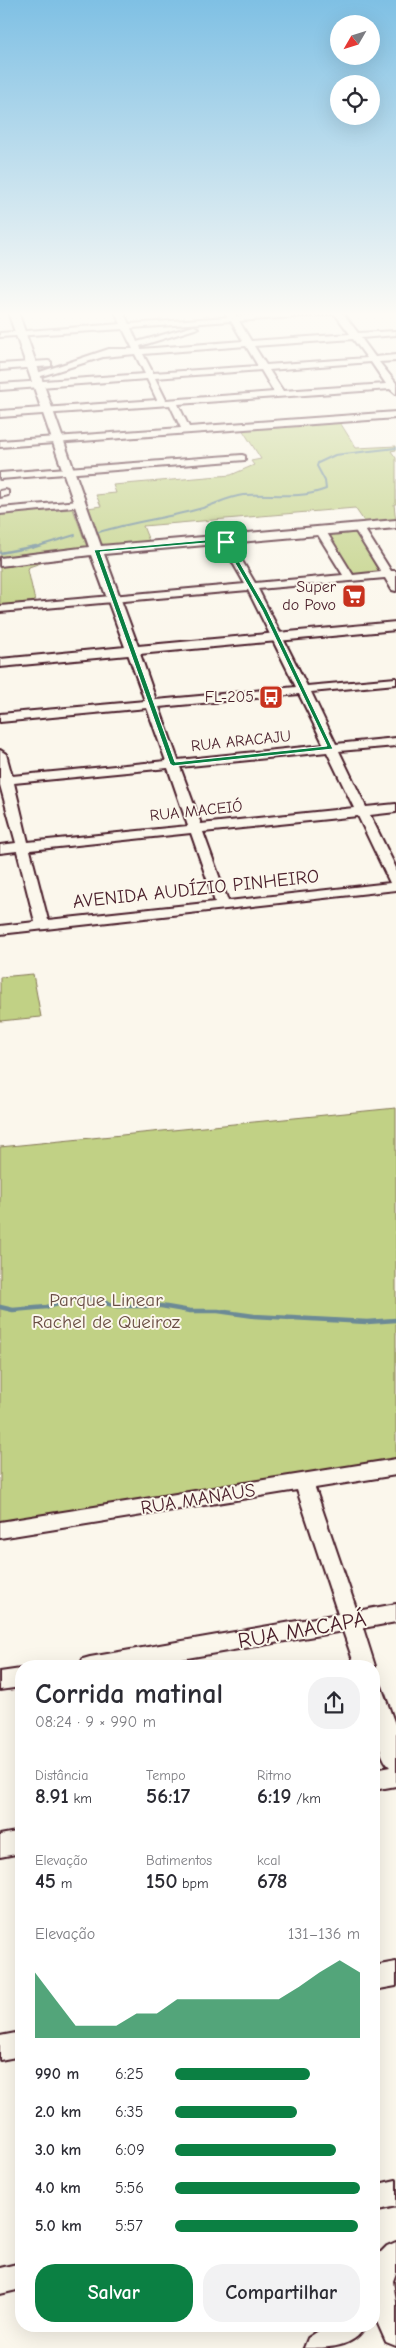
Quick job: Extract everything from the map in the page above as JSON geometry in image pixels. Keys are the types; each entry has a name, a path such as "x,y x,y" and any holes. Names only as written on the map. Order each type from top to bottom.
{"main road":[{"path":"50,422 133,650"},
{"path":"360,529 396,524"},
{"path":"0,562 97,550 360,529 396,528"},
{"path":"206,541 226,542 321,532"},
{"path":"0,663 396,626"}],"street":[{"path":"180,422 186,430"},
{"path":"0,444 304,422"},
{"path":"0,476 242,458"},
{"path":"0,511 79,504"},
{"path":"360,529 392,574 396,588"},
{"path":"321,532 350,578"},
{"path":"226,542 278,637 396,884"},
{"path":"0,609 392,574"},
{"path":"133,650 151,704 198,828 224,906"},
{"path":"0,718 396,681"},
{"name":"RUA ARACAJU","path":"3,781 396,742"},
{"path":"0,754 3,781 23,847 42,924"},
{"name":"RUA MACEIÓ","path":"0,849 396,808"},
{"name":"AVENIDA AUDÍZIO PINHEIRO","path":"0,930 224,906 396,884"},
{"name":"RUA MANAUS","path":"0,1530 396,1467"},
{"path":"304,1482 363,1660"},
{"name":"RUA MACAPÁ","path":"125,1660 396,1613"},
{"path":"0,1681 15,1679"},
{"path":"380,1711 396,1759"},
{"path":"380,1779 396,1776"},
{"path":"0,1846 15,1843"},
{"path":"380,1977 396,1974"},
{"path":"0,2048 15,2045"},
{"path":"380,2197 396,2193"},
{"path":"380,2288 383,2268 396,2255"},
{"path":"0,2281 15,2277"},
{"path":"380,2305 396,2332"},
{"path":"318,2348 342,2332"}],"green space":[{"path":"339,422 356,448 396,446 396,450 391,451 396,458 396,504 394,504 396,522 366,524 355,508 143,526 149,541 105,545 100,543 88,508 101,506 96,495 116,493 113,485 231,475 254,465 251,461 261,459 242,429"},
{"path":"73,509 87,547 29,567 28,570 35,601 0,606 0,514"},
{"path":"358,534 379,572 349,574 328,536"},
{"path":"33,974 41,1017 0,1021 0,977"},
{"name":"Parque Linear Rachel de Queiroz","path":"396,1108 396,1459 0,1521 0,1147"}],"waterway":[{"path":"99,532 199,509 237,496 295,495 316,492 326,489 325,481 317,466 318,463 335,455 396,448"},
{"path":"32,548 75,535"},
{"path":"0,553 36,546"},
{"path":"0,1307 13,1310 47,1307 83,1297 117,1306 161,1306 190,1311 218,1311 254,1316 367,1322 396,1320"}],"place":[{"name":"Super do Povo","path":"354,596"},
{"name":"FL-205","path":"271,697"}],"route":[{"path":"206,541 226,542 265,610 330,748 173,764 97,550 206,541"}]}
